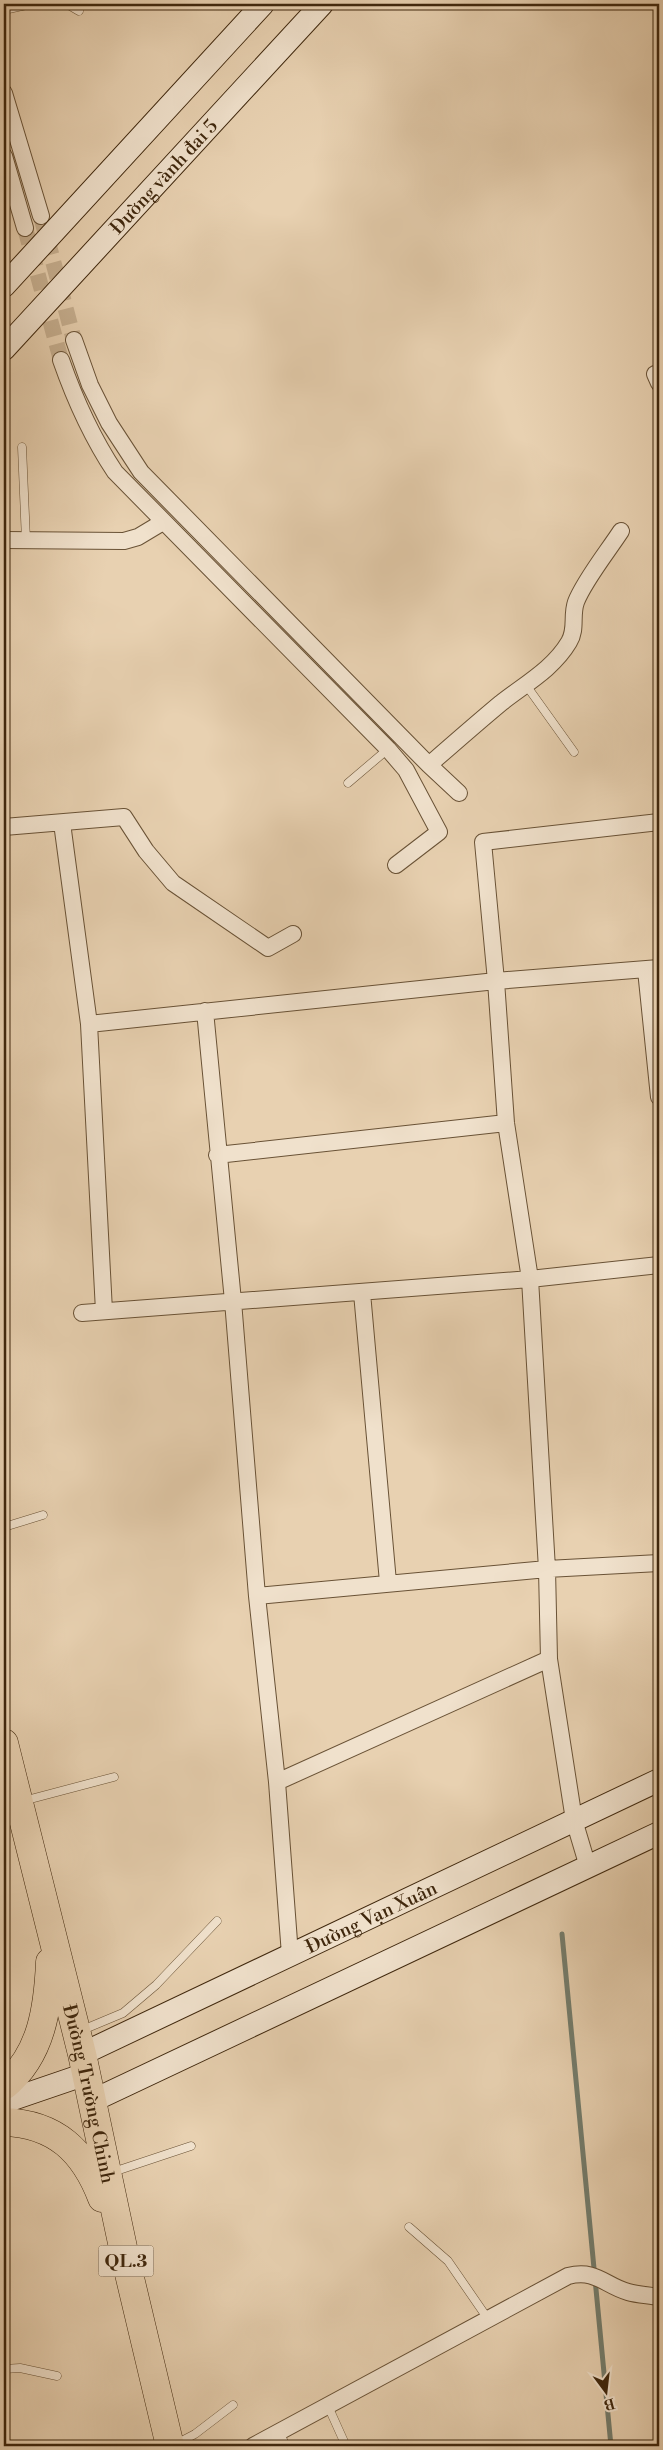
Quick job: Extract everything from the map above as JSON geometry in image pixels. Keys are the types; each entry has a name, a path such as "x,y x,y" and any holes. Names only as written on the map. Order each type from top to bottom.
{"highway":[{"name":"Đường Trường Chinh","path":"4,1743 81,2054 125,2257 171,2446"},
{"path":"4,2086 12,2079 28,2057 44,2020 52,1936"},
{"path":"4,2122 38,2128 55,2136 68,2144 85,2162 96,2182 125,2257"}],"street":[{"path":"4,286 263,4"},
{"name":"Đường vành đai 5","path":"4,348 322,4"},
{"path":"4,93 41,216"},
{"path":"4,156 25,228"},
{"path":"74,340 90,385 109,423 141,472 429,765 459,793"},
{"path":"61,360 78,406 95,443 114,472 388,749 406,770 439,832 396,865"},
{"path":"4,540 124,540 138,537 163,522"},
{"path":"429,765 502,702 541,674 570,641 575,629 573,613 577,600 621,531"},
{"path":"4,828 124,817 146,851 173,882 229,923 268,948 292,934"},
{"path":"588,1867 574,1820 549,1659 547,1568 530,1279 506,1123 496,981 483,842 659,822"},
{"path":"62,824 89,1024 104,1311"},
{"path":"89,1024 496,981 652,969 659,1096"},
{"path":"204,1011 233,1301 257,1596 277,1782 290,1955"},
{"path":"217,1155 506,1123"},
{"path":"82,1313 362,1293 530,1279 659,1265"},
{"path":"362,1293 388,1582"},
{"path":"257,1596 547,1568 659,1563"},
{"path":"277,1782 549,1659"},
{"name":"Đường Vạn Xuân","path":"4,2102 81,2054 659,1780"},
{"path":"92,2101 659,1833"},
{"path":"253,2446 282,2439 328,2406 568,2276 578,2273 593,2275 629,2292 659,2297"}],"lane":[{"path":"4,10 31,4"},
{"path":"67,4 79,11"},
{"path":"22,448 26,540"},
{"path":"526,685 574,752"},
{"path":"348,783 388,749"},
{"path":"4,1528 43,1515"},
{"path":"19,1802 114,1777"},
{"path":"81,2054 123,2012 156,1986 217,1921"},
{"path":"108,2173 190,2146"},
{"path":"410,2227 448,2261 488,2319"},
{"path":"4,2369 20,2368 57,2376"},
{"path":"171,2446 195,2434 234,2405"},
{"path":"328,2406 346,2446"}],"waterway":[{"path":"562,1934 611,2446"}],"tunnel":[{"path":"41,216 74,340"},
{"path":"25,228 61,360"}]}
